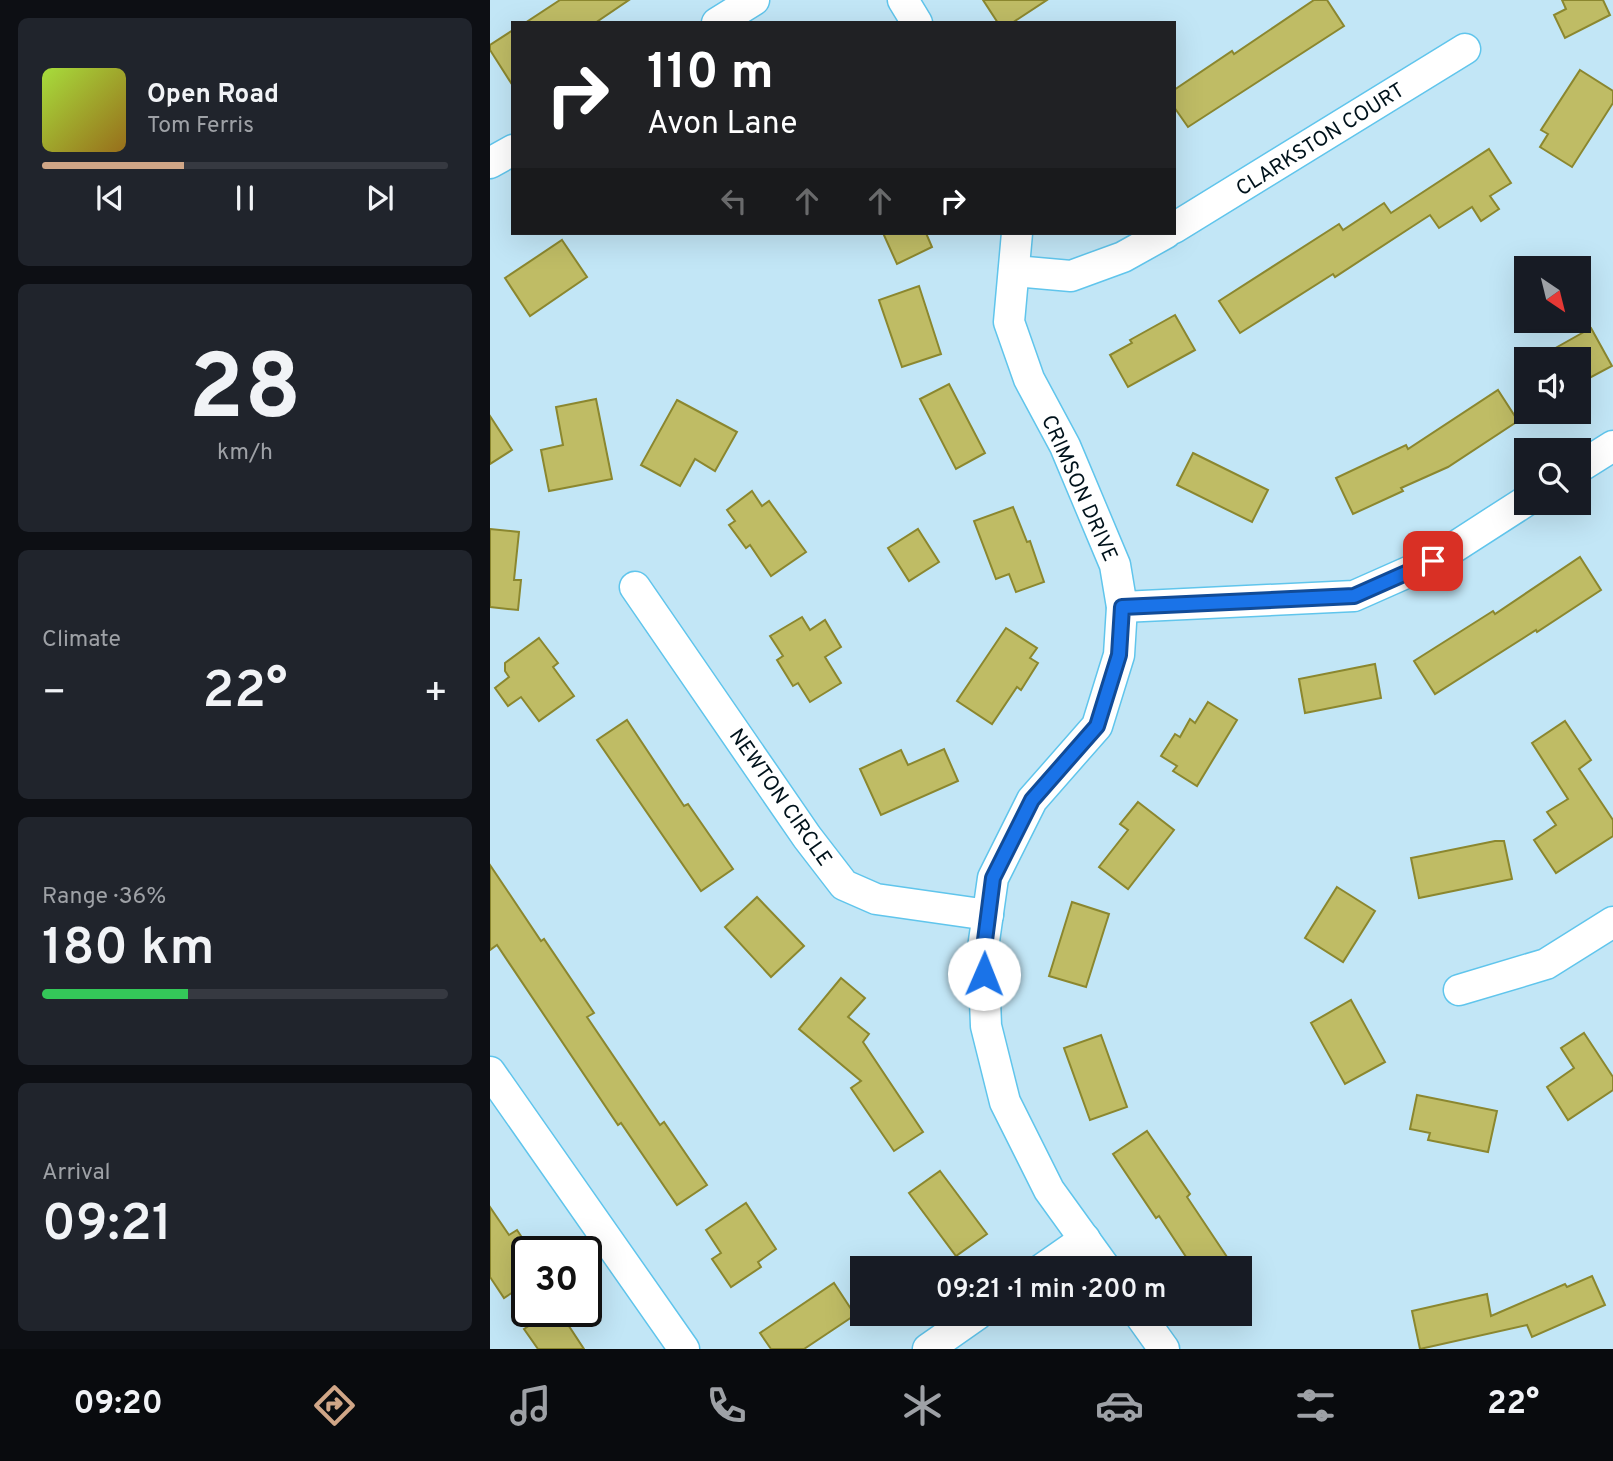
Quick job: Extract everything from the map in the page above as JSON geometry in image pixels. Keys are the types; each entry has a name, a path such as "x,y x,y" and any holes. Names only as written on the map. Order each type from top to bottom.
{"street":[{"path":"720,21 754,0"},
{"path":"903,0 916,21"},
{"name":"CLARKSTON COURT","path":"1176,227 1465,49"},
{"path":"490,163 511,151"},
{"name":"CRIMSON DRIVE","path":"1017,235 1009,322 1029,379 1065,446 1115,565 1122,607 1119,655 1097,726 1032,800 993,878 984,948 986,1026 1005,1102 1049,1190 1097,1256"},
{"path":"1013,271 1070,276 1123,257 1162,235"},
{"path":"1591,460 1613,446"},
{"path":"1122,607 1354,596 1433,561 1514,509"},
{"name":"NEWTON CIRCLE","path":"635,587 807,837 844,884 876,899 988,915"},
{"path":"1459,990 1546,964 1613,922"},
{"path":"490,1072 684,1349"},
{"path":"1061,1256 1085,1239"},
{"path":"928,1349 961,1326"},
{"path":"1148,1326 1164,1349"}],"building":[{"path":"560,0 629,0 598,21 528,21"},
{"path":"983,0 1047,0 1015,21 997,21"},
{"path":"1314,0 1327,0 1344,26 1188,127 1176,110 1176,89 1232,51 1234,54"},
{"path":"1562,0 1603,0 1610,15 1565,38 1554,15 1566,9"},
{"path":"511,31 511,83 490,50 490,45"},
{"path":"1580,70 1613,91 1613,103 1572,167 1540,147 1548,134 1541,130"},
{"path":"1489,149 1511,183 1490,196 1499,209 1481,221 1472,207 1439,228 1430,215 1335,277 1333,274 1240,333 1219,301 1339,224 1343,230 1384,203 1391,213"},
{"path":"884,235 927,235 932,247 897,264"},
{"path":"562,240 587,277 530,316 505,278"},
{"path":"919,286 941,354 902,367 879,300"},
{"path":"1175,315 1195,350 1128,387 1110,355 1132,343 1130,340"},
{"path":"1591,328 1612,366 1591,377 1591,347 1557,347 1582,333 1591,333"},
{"path":"949,384 985,453 956,469 920,399"},
{"path":"1498,390 1514,415 1514,424 1448,467 1353,514 1336,478 1406,445 1408,449"},
{"path":"596,399 612,479 549,491 541,450 563,445 556,407"},
{"path":"677,400 737,432 715,471 695,459 680,486 641,465"},
{"path":"490,416 512,450 490,464"},
{"path":"1193,453 1268,490 1252,522 1177,485"},
{"path":"752,491 762,506 769,501 806,552 771,576 750,545 746,548 729,525 735,521 727,510"},
{"path":"1013,507 1027,542 1030,541 1044,582 1016,592 1009,574 996,579 974,521"},
{"path":"490,529 519,532 514,580 521,580 518,610 490,607"},
{"path":"918,529 939,562 909,581 888,548"},
{"path":"1580,557 1601,590 1435,694 1414,661 1493,611 1495,614"},
{"path":"802,617 810,630 825,620 841,647 825,657 841,683 810,702 798,683 793,686 777,660 783,656 770,636"},
{"path":"1006,628 1037,648 1030,658 1038,663 1021,690 1017,687 992,724 957,701"},
{"path":"539,638 558,663 553,667 574,696 539,721 521,697 508,706 495,688 509,677 505,671 505,663"},
{"path":"1375,664 1381,698 1305,713 1299,679"},
{"path":"1208,702 1237,720 1197,786 1173,771 1177,766 1161,756 1175,734 1180,737 1190,719 1195,723"},
{"path":"627,720 684,806 688,804 733,869 701,891 597,740"},
{"path":"1565,721 1591,760 1579,769 1613,820 1613,836 1556,873 1534,840 1556,825 1547,812 1568,799 1532,743"},
{"path":"944,749 958,781 881,815 860,769 901,750 908,765"},
{"path":"1138,802 1174,830 1128,889 1099,867 1128,830 1120,824"},
{"path":"1504,841 1512,879 1419,898 1411,858"},
{"path":"490,865 594,1013 587,1017 660,1125 664,1122 707,1185 677,1205 621,1123 618,1125 497,945 490,950"},
{"path":"1337,887 1375,911 1343,962 1305,938"},
{"path":"757,897 804,946 771,977 725,927"},
{"path":"1072,902 1109,914 1086,987 1049,976"},
{"path":"841,978 865,998 848,1017 869,1034 863,1042 923,1132 894,1151 851,1088 861,1081 799,1029"},
{"path":"1351,1000 1385,1062 1345,1084 1311,1023"},
{"path":"1584,1033 1613,1077 1613,1090 1568,1120 1547,1087 1574,1068 1561,1048"},
{"path":"1101,1035 1127,1107 1090,1120 1064,1048"},
{"path":"1417,1095 1497,1111 1488,1152 1428,1140 1430,1133 1410,1129"},
{"path":"1147,1131 1190,1194 1187,1197 1226,1256 1185,1256 1113,1154"},
{"path":"940,1171 987,1234 956,1256 909,1193"},
{"path":"746,1203 776,1249 758,1262 761,1267 731,1287 712,1259 721,1253 706,1230"},
{"path":"490,1207 509,1235 517,1230 521,1236 511,1236 511,1293 504,1298 490,1277"},
{"path":"1592,1276 1605,1305 1532,1337 1527,1325 1420,1349 1412,1311 1487,1294 1491,1316 1565,1284 1567,1287"},
{"path":"834,1283 850,1307 850,1318 804,1349 771,1349 760,1333"},
{"path":"570,1327 584,1349 538,1349 524,1329"}],"route":[{"path":"984,974 984,948 993,878 1032,800 1097,726 1119,655 1122,607 1354,596 1433,561"}]}
